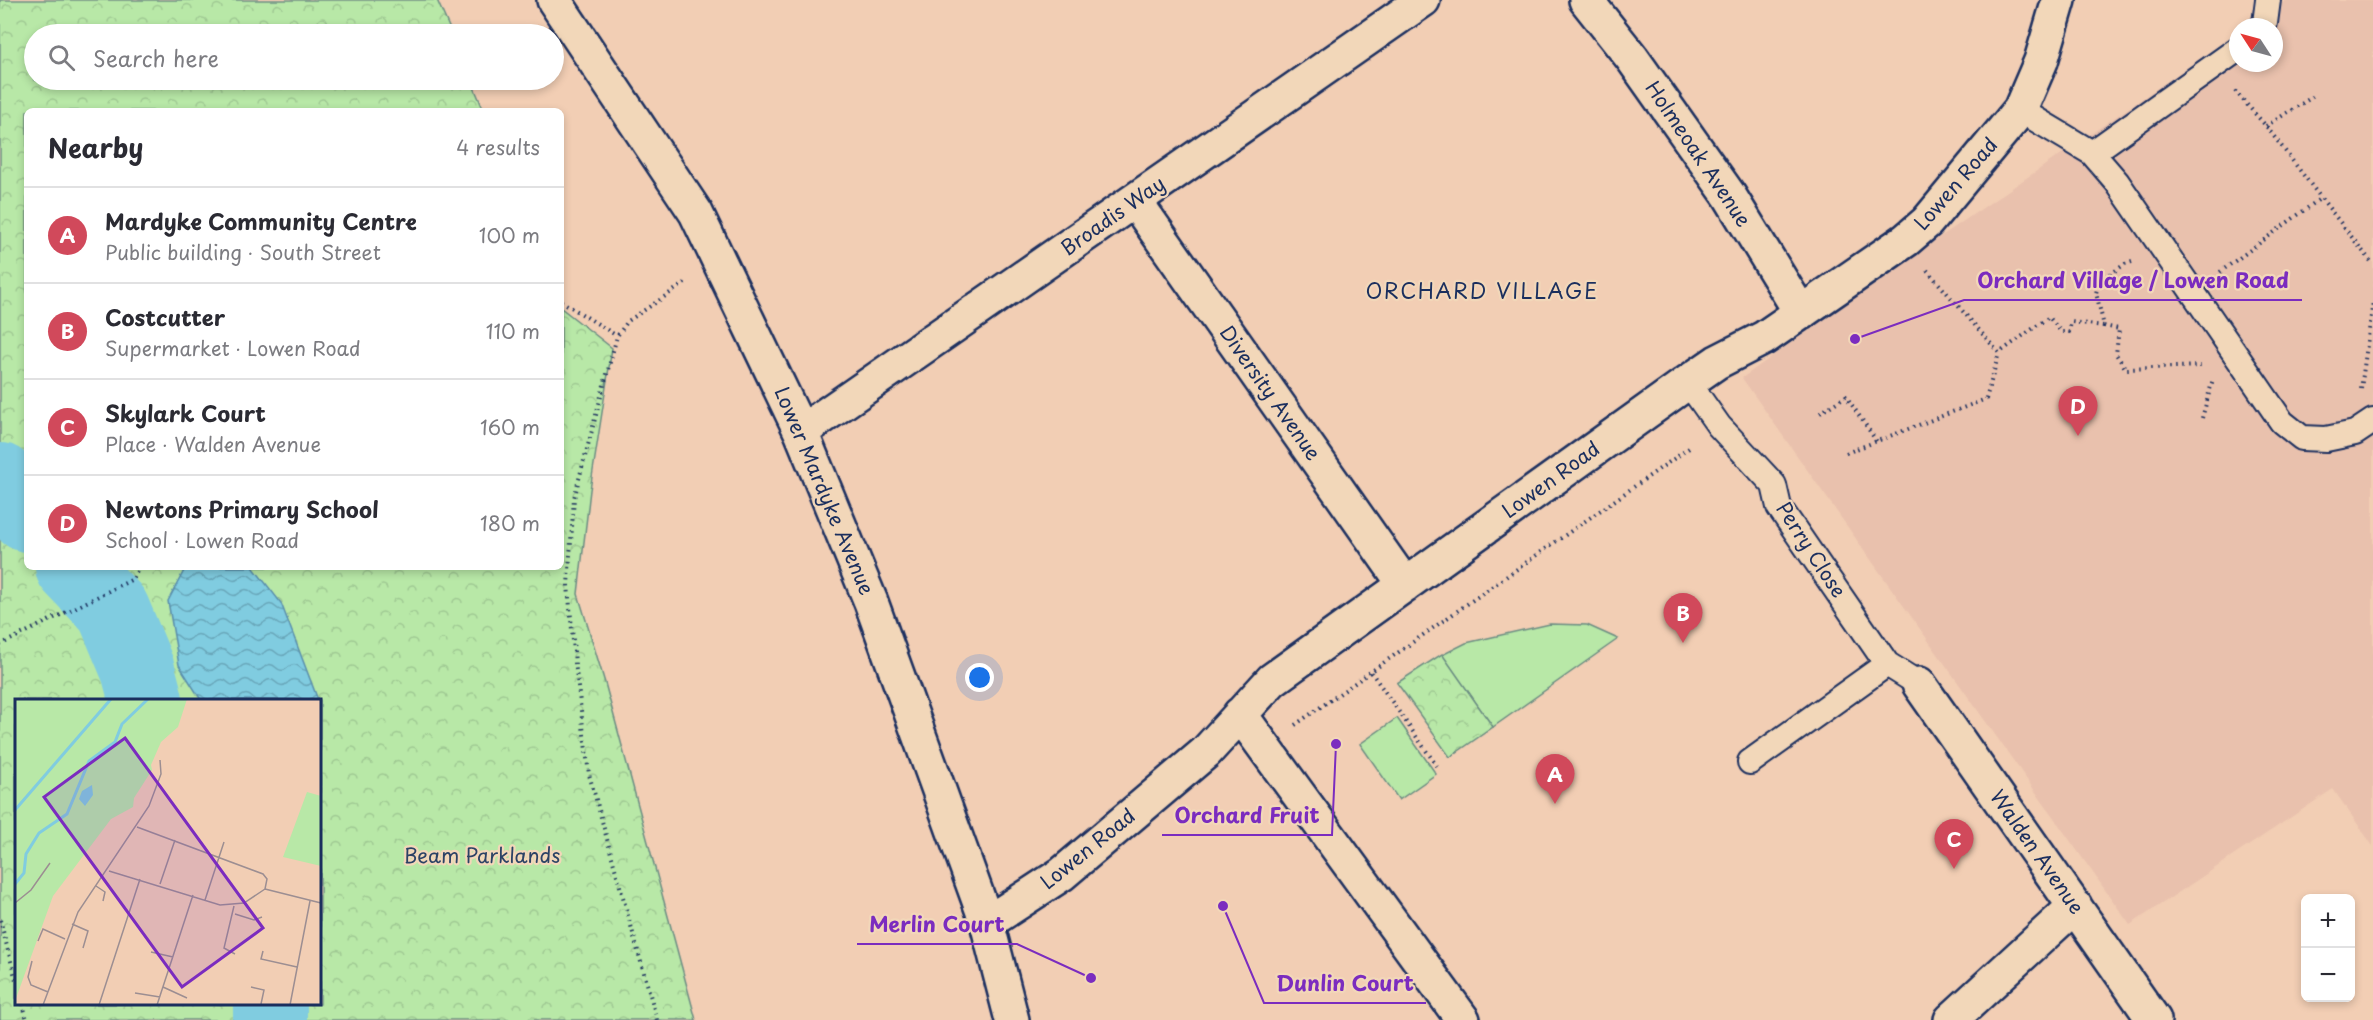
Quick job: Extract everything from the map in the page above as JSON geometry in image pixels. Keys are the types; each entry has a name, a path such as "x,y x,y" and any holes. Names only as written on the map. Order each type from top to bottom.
{"street":[{"name":"Lower Mardyke Avenue","path":"555,0 696,213 717,261 801,432 871,602 987,923 1012,1020"},
{"name":"Broadis Way","path":"801,432 1423,0"},
{"name":"Holmeoak Avenue","path":"1586,0 1632,58 1729,195 1801,313"},
{"name":"Lowen Road","path":"987,923 1062,874 1206,752 1272,680 1688,382 1717,362 1764,338 1906,240 1927,222 2020,110 2041,61 2059,0"},
{"name":"Diversity Avenue","path":"1135,201 1405,585"},
{"name":"Walden Avenue","path":"1919,684 2154,1020"},
{"path":"1240,714 1463,1020"},
{"path":"1951,1020 2075,906"}],"lane":[{"path":"2266,18 2268,0"},
{"path":"2092,153 2228,56"},
{"path":"2020,110 2092,153 2117,182 2282,422 2302,438 2326,439 2364,427"},
{"name":"Perry Close","path":"1688,382 1719,426 1774,485 1779,507 1887,664 1919,684"},
{"path":"1749,762 1887,664"}],"path":[{"path":"2228,56 2204,56 2266,126 2373,264"},
{"path":"2266,126 2314,96"},
{"path":"2194,292 2320,198"},
{"path":"1906,240 1914,255 1999,353"},
{"path":"657,1020 589,774 568,585 574,498 617,336 628,321 717,261"},
{"path":"2104,326 2096,293 2099,282 2125,264 2137,261"},
{"path":"2364,427 2373,301"},
{"path":"564,303 617,336"},
{"path":"1846,453 1986,399 1999,353 2049,318 2061,332 2069,332 2071,322 2119,329 2116,354 2126,369 2205,366"},
{"path":"2202,418 2213,376"},
{"path":"1820,413 1846,396 1877,442"},
{"path":"1263,747 1719,426"},
{"path":"0,645 134,579 138,570"},
{"path":"1371,672 1437,766"},
{"path":"0,920 15,976"},
{"path":"23,1005 27,1020"}],"shaded area":[{"path":"2287,0 2373,0 2373,846 2333,789 2130,925 1742,378 1914,255 2229,39 2229,72 2283,72 2283,18 2260,18"}],"green space":[{"name":"Beam Parklands","path":"0,0 437,0 448,24 24,24 24,90 475,90 483,108 24,108 24,570 564,570 564,310 612,348 590,490 578,594 605,683 696,1020 0,1020"},
{"path":"1550,624 1587,625 1618,639 1493,727 1442,655 1466,643"},
{"path":"1442,654 1493,727 1450,757 1397,683"},
{"path":"1397,718 1436,774 1399,800 1360,744"}],"water":[{"path":"184,570 255,570 281,603 318,699 200,699 179,665 168,601"}],"waterway":[{"path":"0,480 24,511"},
{"path":"75,570 113,610 138,670 146,699"},
{"path":"270,1005 270,1020"}],"place":[{"name":"Orchard Village / Lowen Road","path":"1855,339"},
{"name":"Newtons Primary School","path":"2078,436"},
{"name":"Costcutter","path":"1683,643"},
{"name":"Orchard Fruit","path":"1336,744"},
{"name":"Mardyke Community Centre","path":"1555,804"},
{"name":"Skylark Court","path":"1954,869"},
{"name":"Dunlin Court","path":"1223,906"},
{"name":"Merlin Court","path":"1091,978"}],"district":[{"name":"ORCHARD VILLAGE","path":"1482,292"}]}
